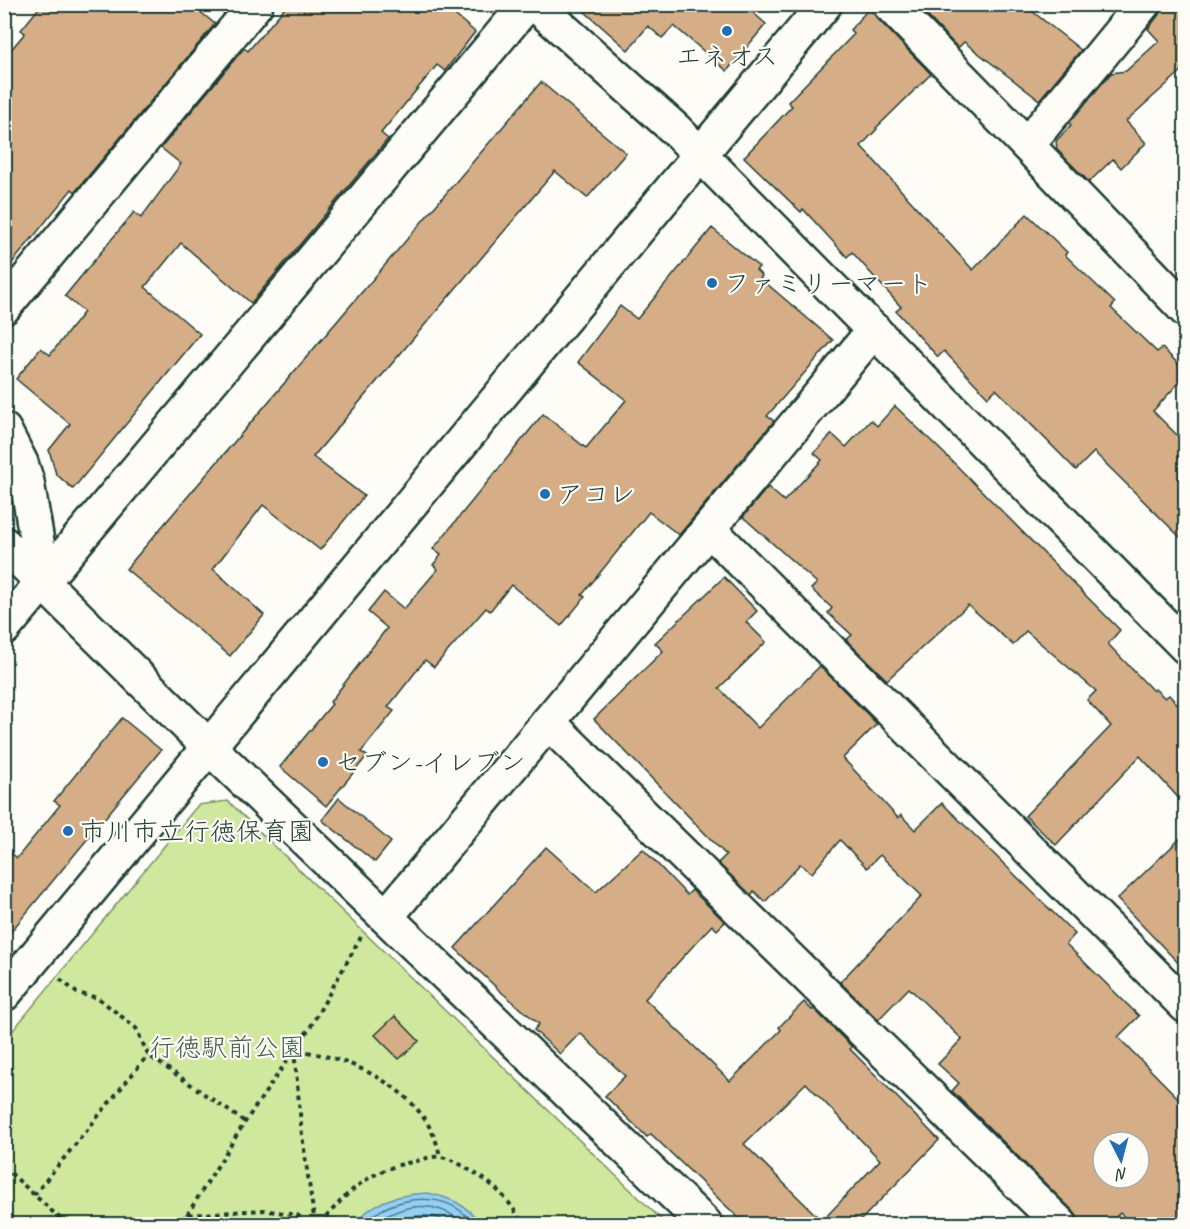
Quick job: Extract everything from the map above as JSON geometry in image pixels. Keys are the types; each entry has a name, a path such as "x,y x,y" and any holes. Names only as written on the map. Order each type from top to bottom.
{"street":[{"path":"4,307 256,4"},
{"path":"4,628 527,4"},
{"path":"535,4 667,122 1185,647"},
{"path":"4,994 825,4"},
{"path":"889,4 1185,310"},
{"path":"1027,145 1143,4"},
{"path":"375,924 548,722 874,330"},
{"path":"4,430 21,463 27,482 44,583"},
{"path":"709,529 1185,1006"},
{"path":"4,544 209,747 375,924 705,1224"},
{"path":"548,722 1060,1224"}],"path":[{"path":"174,1224 188,1215 245,1122 311,1026 375,924"},
{"path":"55,975 77,993 98,998 136,1028 148,1055 245,1122"},
{"path":"294,1050 320,1053 380,1078 407,1098 431,1127 438,1142 440,1156"},
{"path":"294,1050 302,1135 318,1224"},
{"path":"34,1195 148,1055"},
{"path":"318,1224 350,1192 377,1172 408,1162 440,1156 486,1180 503,1196 521,1223 541,1224"},
{"path":"4,1167 66,1224"},
{"path":"188,1215 263,1210 297,1215 310,1224"}],"green space":[{"name":"行徳駅前公園","path":"228,801 666,1224 5,1224 5,1040 198,805"}],"water":[{"path":"428,1193 458,1203 481,1224 356,1224 370,1209 388,1200"}],"building":[{"path":"42,4 191,4 215,24 75,192 72,189 4,273 4,58 25,33 21,30"},
{"path":"288,4 442,4 475,32 445,71 437,65 381,133 388,139 251,303 181,243 145,287 200,334 73,489 56,474 49,450 70,424 16,379 41,348 50,355 84,312 65,296 134,212 141,218 181,164 161,148 244,48 248,51"},
{"path":"576,4 743,4 766,24 727,71 674,26 662,38 648,26 628,50"},
{"path":"916,4 1023,4 1081,50 1039,100 964,42 958,48"},
{"path":"1167,4 1185,4 1185,68 1126,121 1146,143 1121,168 1113,159 1089,182 1057,150 1056,141 1111,73 1126,71 1159,41 1148,29"},
{"path":"871,6 876,17 931,74 861,146 973,270 1027,214 1067,252 1065,255 1115,303 1111,308 1157,352 1162,348 1185,370 1185,376 1153,411 1185,443 1185,542 1094,452 1076,470 996,389 988,397 944,351 938,357 896,311 901,307 852,252 847,257 803,209 801,212 744,157 792,106 788,102 854,34 850,30"},
{"path":"541,82 626,153 587,198 555,171 313,457 364,496 320,550 263,505 213,569 264,615 230,656 126,569"},
{"path":"712,228 759,267 756,270 762,276 760,278 833,340 767,416 774,421 679,535 649,512 582,595 585,597 561,626 511,585 490,611 486,608 434,667 425,660 388,707 394,711 361,752 367,756 326,806 280,767 332,704 330,702 387,628 368,612 384,592 404,609 438,569 433,565 441,555 433,549 543,414 586,448 626,400 578,362 620,306 637,319"},
{"path":"895,406 1120,630 1108,644 1153,691 1155,689 1165,698 1169,695 1185,712 1185,805 1140,756 1056,845 1025,816 1111,726 1087,700 1096,691 1026,631 1013,645 968,605 887,680 846,640 852,635 828,613 832,608 811,589 817,583 743,517 768,487 784,501 822,460 814,453 832,434 846,447 871,420 877,426"},
{"path":"724,577 757,611 746,622 766,642 719,688 758,728 820,666 877,724 843,758 898,818 901,815 915,830 942,803 1075,934 1066,944 1139,1016 1118,1037 1185,1105 1185,1224 1132,1224 1120,1213 1109,1224 1083,1224 1073,1211 952,1091 959,1083 938,1064 962,1039 909,988 878,1020 840,982 922,896 880,855 867,868 840,840 812,873 800,864 765,902 754,891 751,895 718,863 726,855 594,719 663,651 655,643"},
{"path":"122,718 161,750 4,940 4,847 17,858 60,805 54,801"},
{"path":"339,798 391,842 375,862 322,820"},
{"path":"1185,834 1185,970 1117,899"},
{"path":"546,847 596,892 643,849 687,895 692,890 725,922 717,930 712,925 645,999 730,1081 781,1030 779,1027 804,1002 852,1047 850,1049 939,1140 857,1224 745,1224 651,1134 647,1137 605,1096 625,1076 580,1033 560,1054 534,1030 539,1024 455,948","holes":["806,1083 880,1160 822,1221 744,1144"]},
{"path":"395,1016 419,1041 399,1059 375,1035"}],"place":[{"name":"エネオス","path":"727,31"},
{"name":"ファミリーマート","path":"712,283"},
{"name":"アコレ","path":"545,494"},
{"name":"セブン-イレブン","path":"323,762"},
{"name":"市川市立行徳保育園","path":"68,831"}]}
